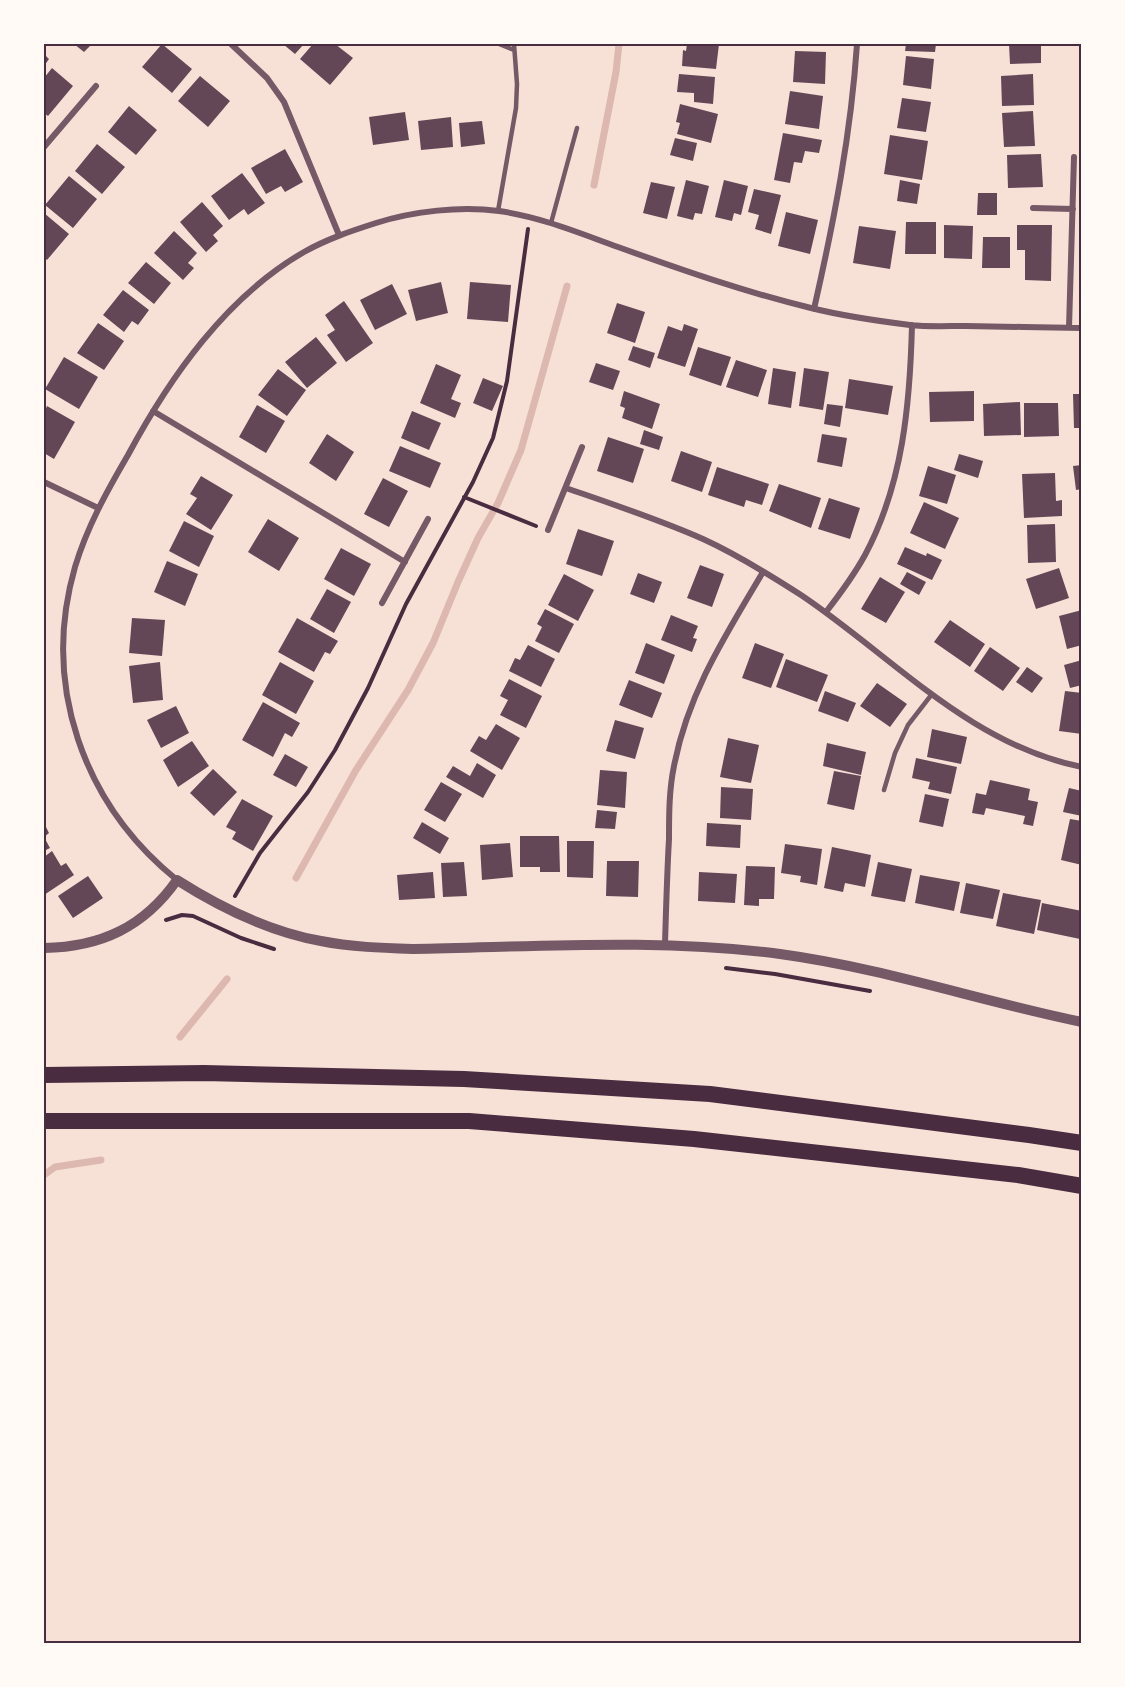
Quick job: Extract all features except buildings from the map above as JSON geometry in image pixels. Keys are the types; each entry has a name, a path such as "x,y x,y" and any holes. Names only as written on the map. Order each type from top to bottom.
{"highway":[{"path":"44,1075 204,1073 464,1079 710,1094 1082,1143"},
{"path":"44,1120 469,1121 705,1140 1018,1175 1082,1186"}],"street":[{"path":"231,44 267,78 284,102 339,235"},
{"path":"814,309 834,220 847,147 857,44"},
{"path":"44,147 96,86"},
{"path":"1069,328 1074,157"},
{"path":"1033,208 1073,209"},
{"path":"1082,328 912,325 814,309 745,290 551,223 498,211 451,210 404,215 339,235 304,252 268,276 239,302 212,330 153,411 99,508 76,564 68,592 62,650 67,702 89,766 108,803 143,850 177,880 227,909 257,922 319,941 345,945 413,949 665,944 762,952 891,974 1082,1022"},
{"path":"826,612 865,555 893,486 902,446 908,400 912,325"},
{"path":"153,411 405,562"},
{"path":"548,530 582,447"},
{"path":"44,483 99,508"},
{"path":"566,488 705,540 763,572 826,612 932,694 983,729 1015,746 1041,756 1082,767"},
{"path":"382,603 428,519"},
{"path":"665,944 669,815 673,768 683,728 709,664 763,572"},
{"path":"44,948 81,944 112,935 133,925 164,898 177,880"}],"lane":[{"path":"498,211 516,108 517,84 514,47 500,44"},
{"path":"551,223 577,128"},
{"path":"884,790 895,753 908,726 932,694"}],"path":[{"path":"464,497 548,530"},
{"path":"160,925 177,916 193,916 241,938 284,951"},
{"path":"723,968 775,974 880,993"}],"waterway":[{"path":"594,185 616,72 619,44"},
{"path":"296,878 356,770 408,690 433,643 478,538 498,503 521,450 567,286"},
{"path":"180,1037 227,979"},
{"path":"44,1175 55,1167 101,1160"}]}
